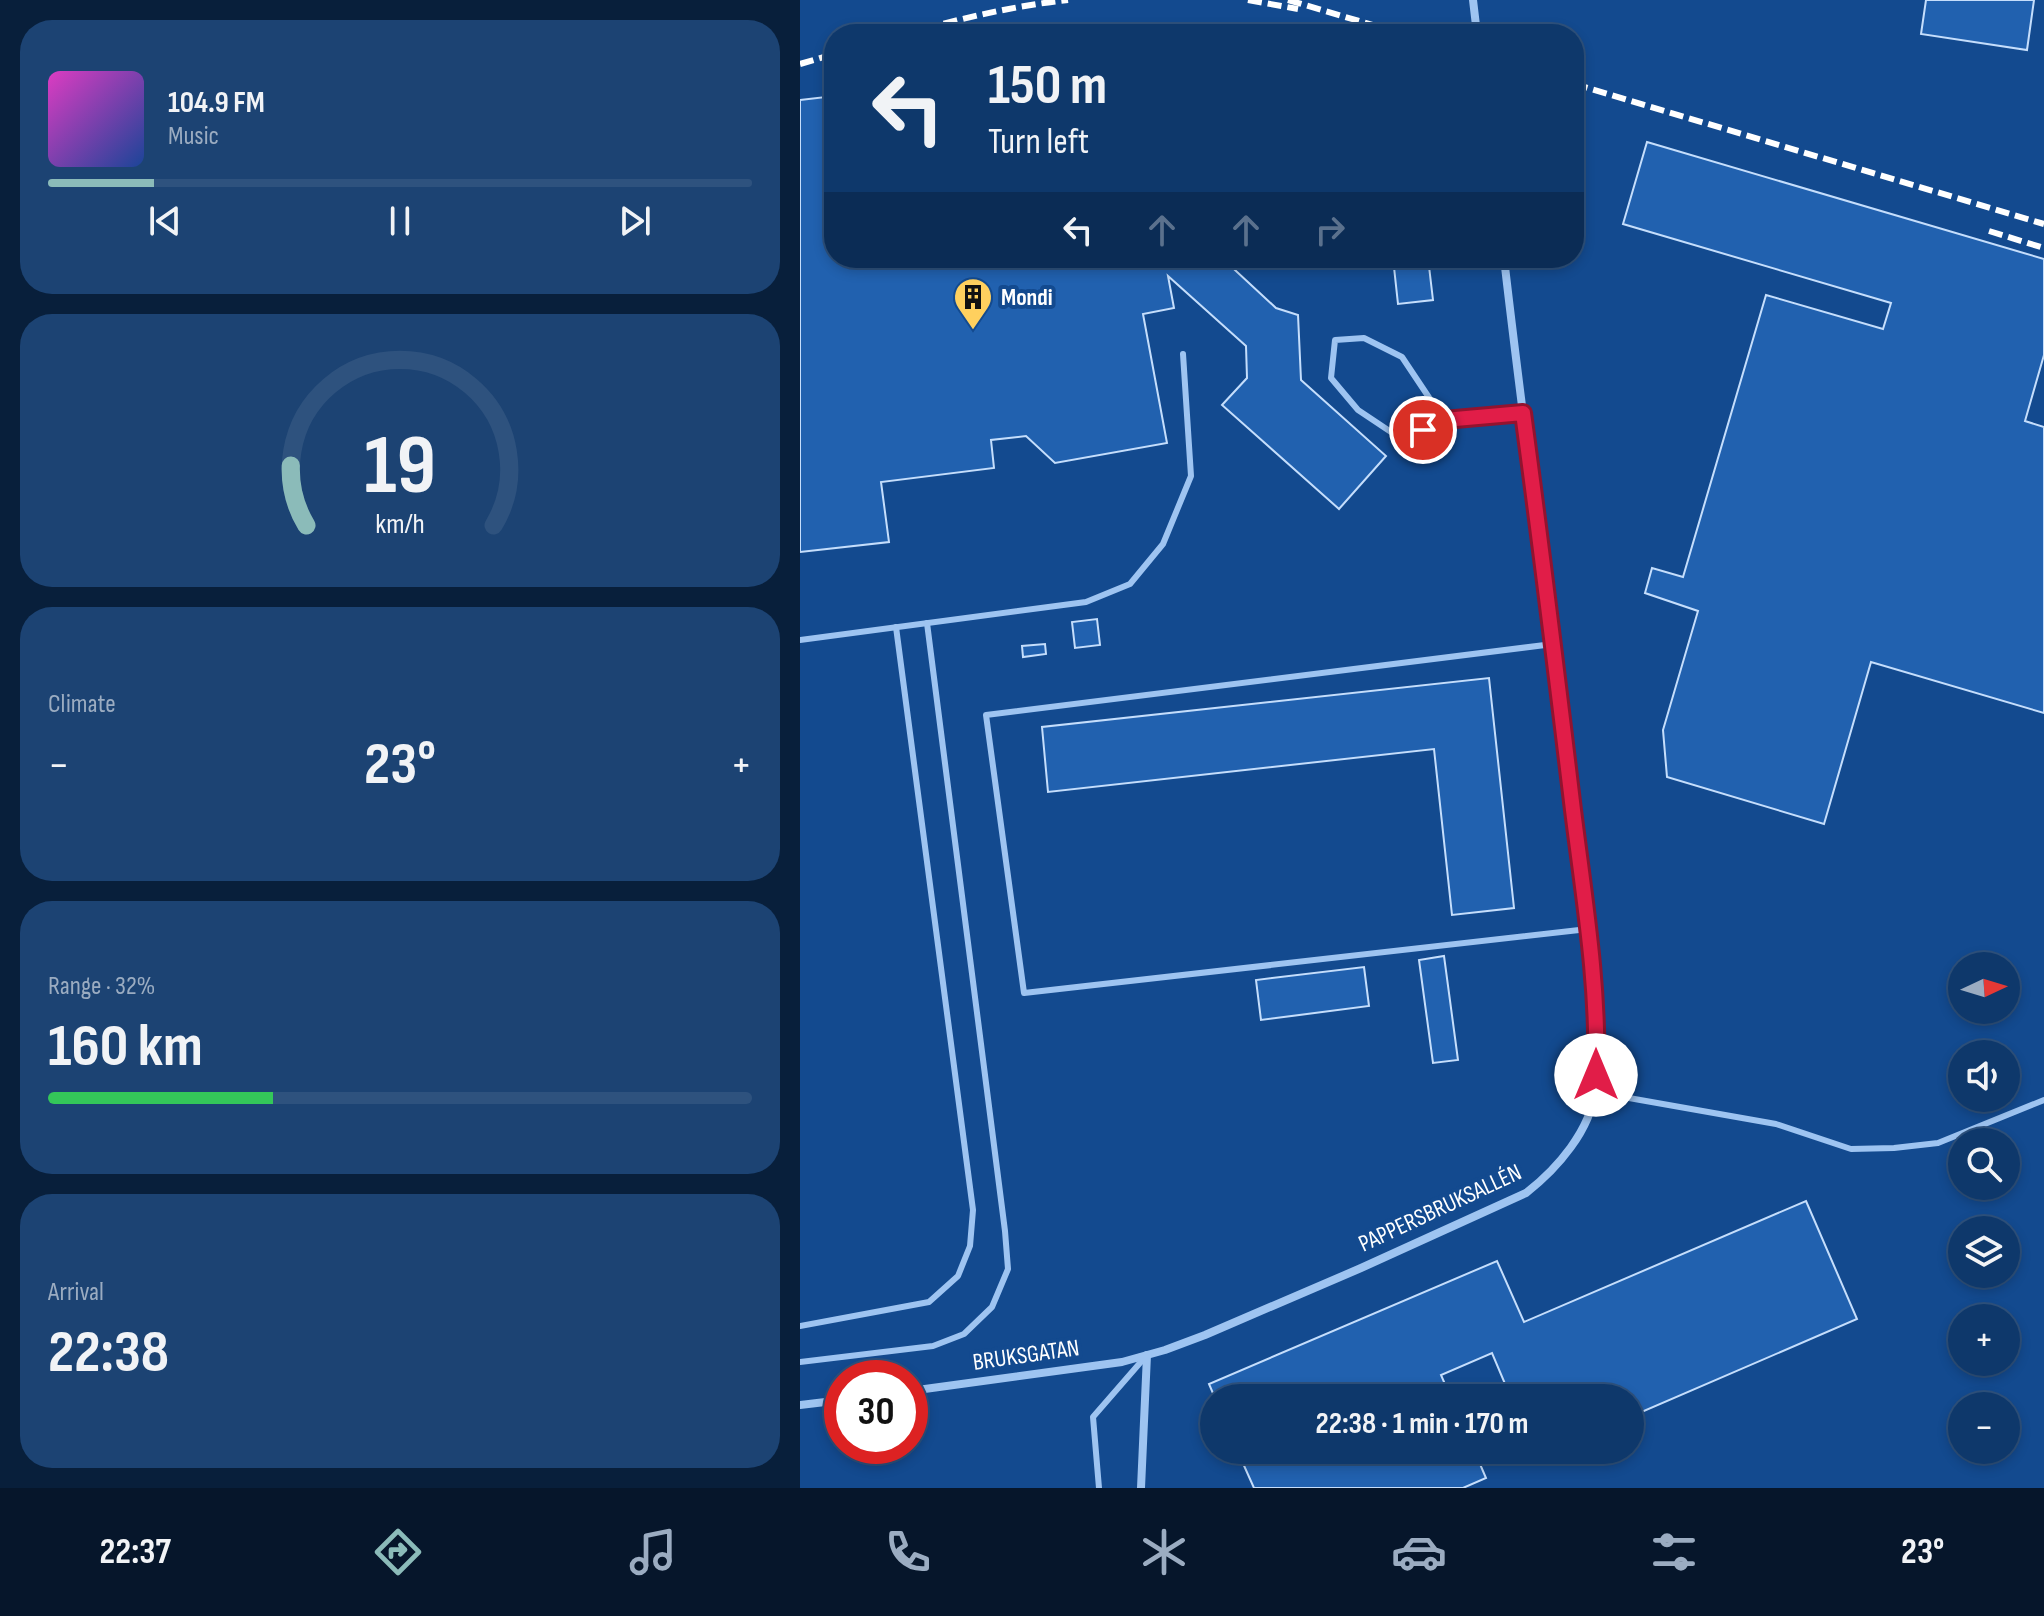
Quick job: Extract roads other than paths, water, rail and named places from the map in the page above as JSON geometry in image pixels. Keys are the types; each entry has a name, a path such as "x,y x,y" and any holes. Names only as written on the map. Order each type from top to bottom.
{"street":[{"path":"1473,0 1476,24"},
{"name":"PAPPERSBRUKSALLÉN","path":"1147,1355 1205,1335 1526,1193 1549,1176 1587,1122 1595,1092 1595,1010 1588,929 1505,268"},
{"path":"1141,1488 1147,1355"},
{"name":"BRUKSGATAN","path":"928,1389 1106,1365 1147,1355"},
{"path":"800,1405 824,1402"}],"lane":[{"path":"1444,420 1402,357 1364,338 1335,340 1331,378 1358,410 1403,440 1444,420 1523,413"},
{"path":"800,640 1086,602 1130,584 1163,544 1191,476 1183,354"},
{"path":"800,1362 933,1346 964,1334 992,1307 1008,1269 927,623"},
{"path":"800,1326 929,1302 958,1276 970,1246 973,1210 896,627"},
{"path":"1553,644 986,715 1024,993 1588,929"},
{"path":"1595,1092 1776,1124 1851,1149 1938,1143 2044,1100"},
{"path":"1099,1488 1093,1417 1147,1355"}],"railway":[{"path":"946,24 1068,0"},
{"path":"1248,0 1298,9"},
{"path":"1288,0 1369,24"},
{"path":"800,64 824,57"},
{"path":"1584,87 2044,224"},
{"path":"1989,231 2044,248"}],"place":[{"name":"Mondi","path":"973,331"}]}
